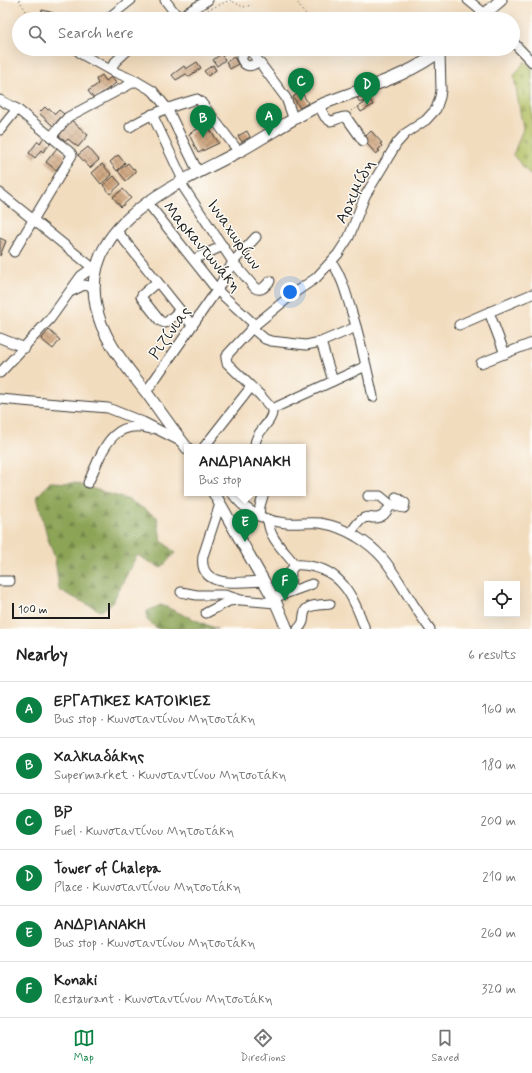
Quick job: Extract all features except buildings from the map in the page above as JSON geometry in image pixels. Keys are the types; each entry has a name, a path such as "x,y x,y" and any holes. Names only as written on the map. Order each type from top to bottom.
{"main road":[{"path":"490,12 501,0"},
{"path":"184,445 118,355 105,332 86,283 106,246 128,218 147,202 182,181 239,152 319,106 396,77 432,56"},
{"path":"216,496 275,601 283,626"}],"street":[{"path":"116,12 131,0"},
{"path":"165,0 173,12"},
{"path":"188,12 208,0"},
{"path":"468,0 480,12"},
{"path":"520,49 532,62"},
{"path":"85,56 153,91 167,108 198,172"},
{"path":"110,70 121,56"},
{"name":"Αρχιμίδη","path":"251,387 227,364 226,358 228,354 254,326 294,293 316,278 332,262 347,240 365,196 397,143 406,134 426,120 436,109 442,90 441,56"},
{"path":"257,59 286,98 294,120"},
{"path":"51,136 68,117 136,81"},
{"path":"130,127 152,114 197,99 239,152"},
{"path":"0,100 17,109 72,155 14,252"},
{"path":"319,106 330,121 334,121 344,116 346,117 363,141"},
{"path":"0,130 17,109"},
{"name":"Ινναχωρίων","path":"152,114 182,181 233,262 255,288 262,290 270,282"},
{"path":"0,193 95,268 84,273 86,283 70,292 50,319 25,348 0,373"},
{"name":"Μαρκαντωνάκη","path":"147,202 194,259 217,290 254,326 265,339 306,345 321,342 356,327"},
{"path":"117,231 192,325"},
{"name":"Ριζίνιας","path":"146,392 217,290 233,262 256,237"},
{"path":"194,259 223,246"},
{"path":"332,262 341,276 374,397"},
{"path":"157,282 141,297 160,321 165,323 167,322 180,310"},
{"path":"459,325 532,294"},
{"path":"489,312 505,354"},
{"path":"0,338 25,348"},
{"path":"321,342 333,381"},
{"path":"481,363 532,343"},
{"path":"272,409 366,366"},
{"path":"206,444 251,387 272,409 272,415 256,439 255,444"},
{"path":"0,399 108,408 137,419 184,445"},
{"path":"88,484 108,442 123,428 146,428 164,433"},
{"path":"234,496 237,500 264,518 286,523 321,524 351,533 375,549 388,563 427,628"},
{"path":"263,496 260,506 271,534 295,565"},
{"path":"368,496 380,496 391,505 403,508 406,506 405,503 396,497"},
{"path":"220,504 203,556 203,569 208,576 215,580 234,582 264,581"},
{"path":"351,533 361,520 367,517 381,517 391,505"},
{"path":"290,592 291,570 295,565 301,564 321,568 338,579 344,586 355,603 365,629"},
{"path":"0,581 10,580"},
{"path":"206,613 229,601 275,601 290,592 312,584"},
{"path":"181,592 197,595 226,595 241,600"},
{"path":"298,629 304,621 305,610 308,607 330,604"}],"path":[{"path":"20,0 27,12"},
{"path":"198,6 206,10 230,0 243,6 252,5"},
{"path":"296,0 303,12"}],"green space":[{"path":"525,61 532,68 532,177 513,155 523,129 514,76"},
{"path":"50,482 75,483 129,500 157,517 161,540 175,553 161,568 137,555 112,603 101,611 59,590 55,558 48,539 37,497"},
{"path":"161,605 217,629 158,629 147,620 147,611"}],"place":[{"name":"BP","path":"301,101"},
{"name":"Tower of Chalepa","path":"367,105"},
{"name":"ΕΡΓΑΤΙΚΕΣ ΚΑΤΟΙΚΙΕΣ","path":"269,136"},
{"name":"Χαλκιαδάκης","path":"203,138"},
{"name":"ΑΝΔΡΙΑΝΑΚΗ","path":"245,542"},
{"name":"Konaki","path":"285,601"}]}
